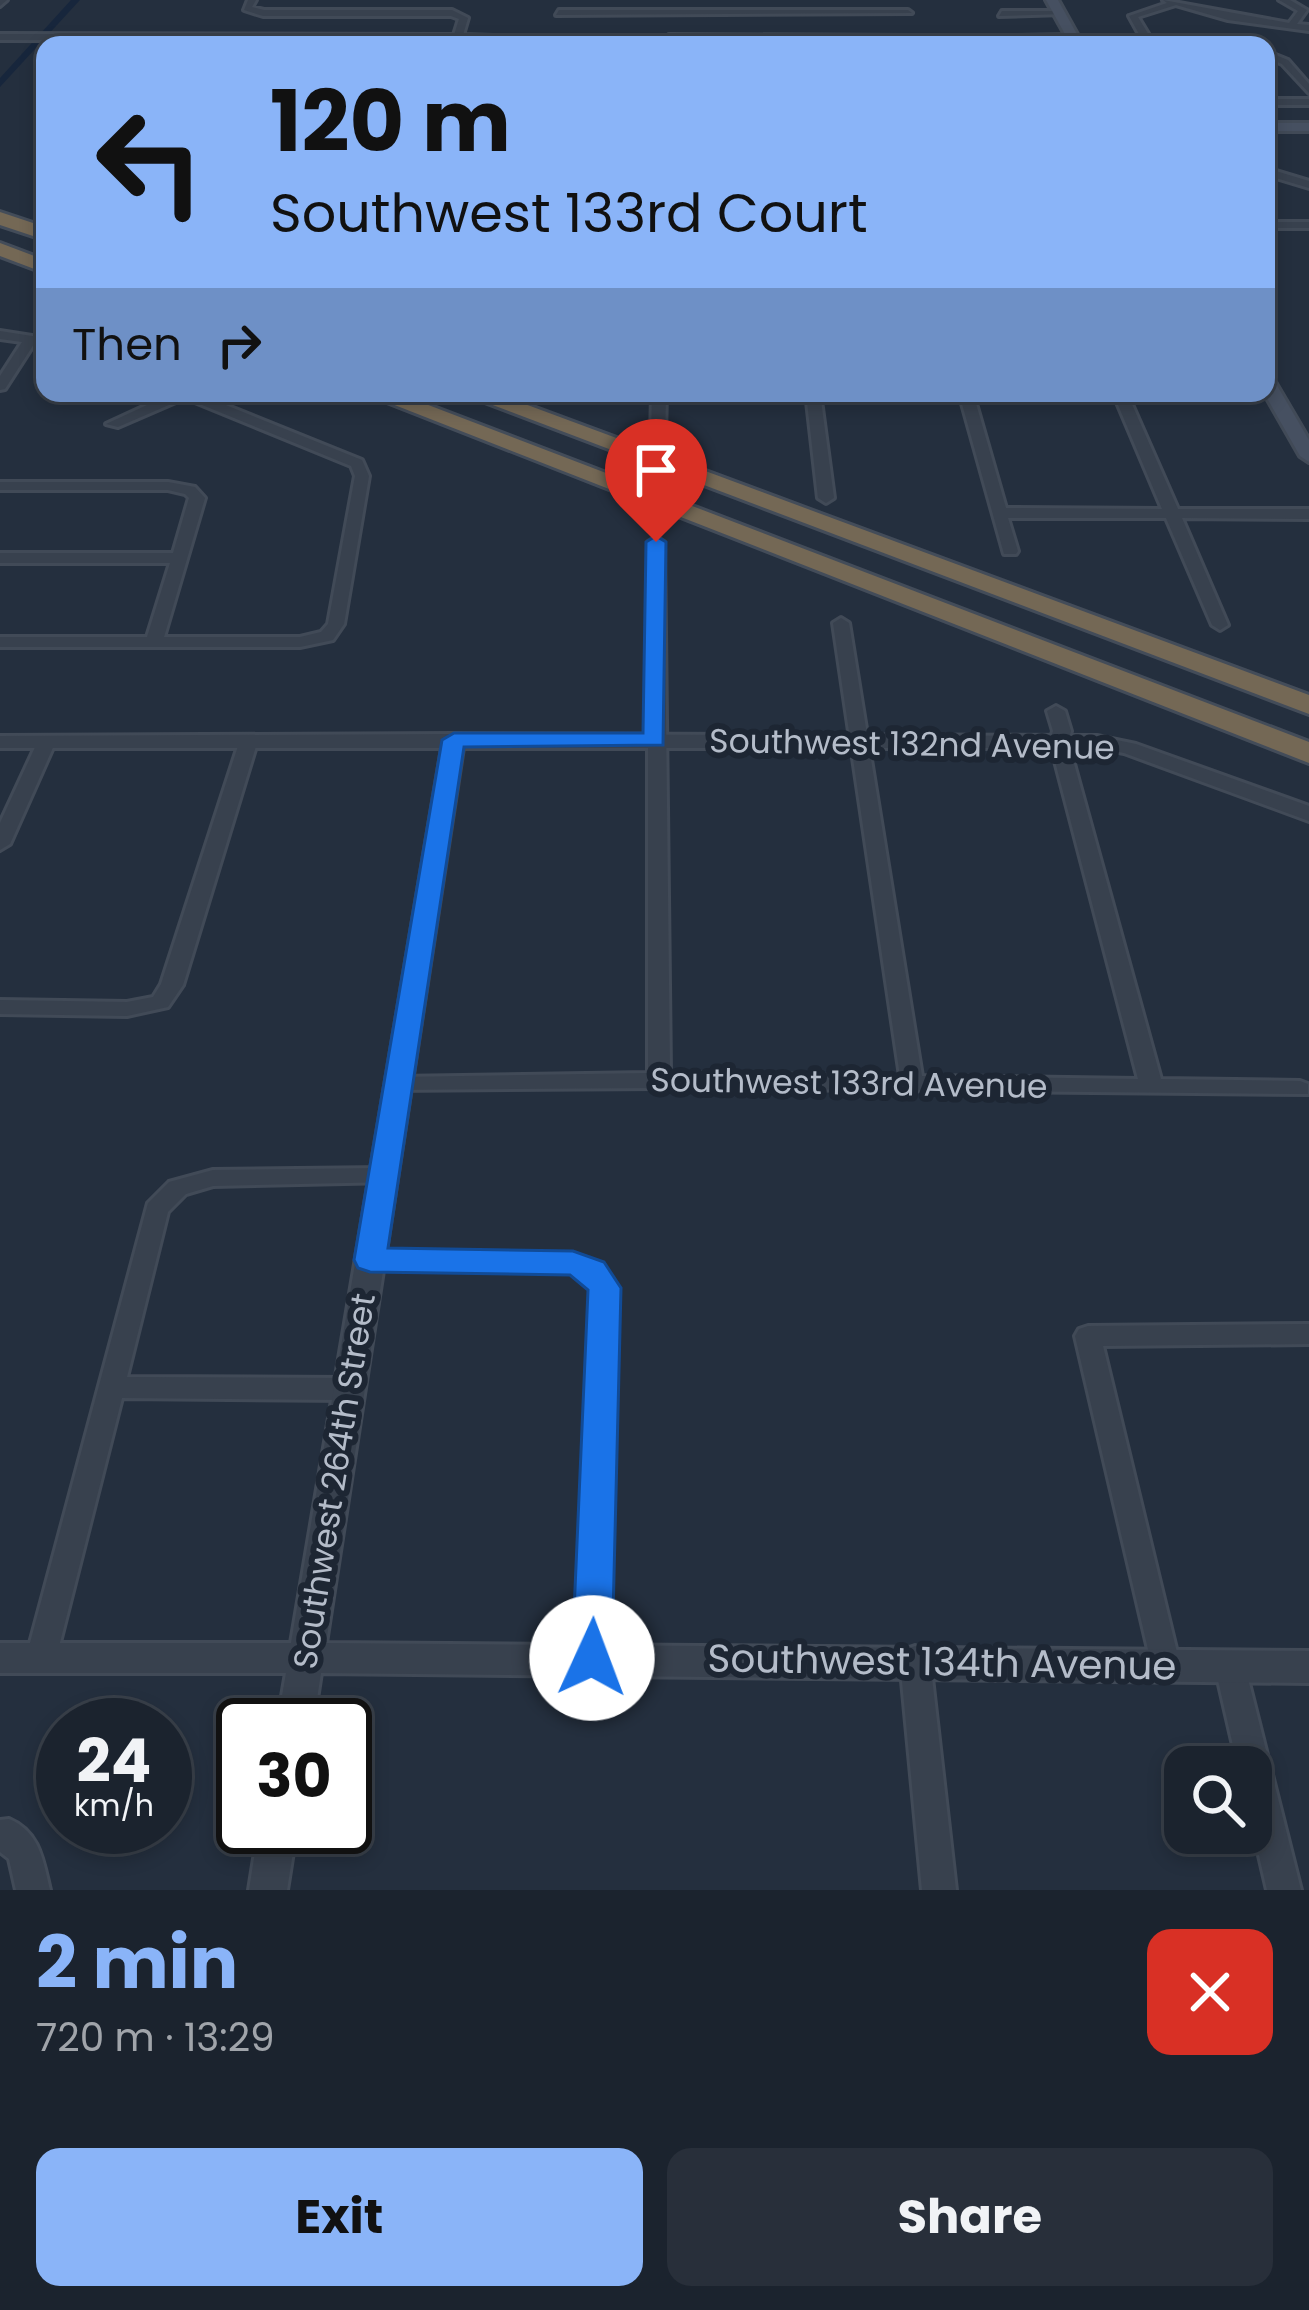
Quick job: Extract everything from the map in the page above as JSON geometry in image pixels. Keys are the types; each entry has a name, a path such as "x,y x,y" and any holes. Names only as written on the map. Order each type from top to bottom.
{"highway":[{"path":"0,218 36,231"},
{"path":"0,250 36,264"},
{"path":"399,402 1309,753"},
{"path":"497,402 1309,705"}],"main road":[{"path":"1052,0 1072,36"},
{"path":"1275,127 1309,127"},
{"path":"1275,397 1309,456"}],"street":[{"path":"555,36 561,0"},
{"path":"669,36 671,0"},
{"path":"903,0 917,36"},
{"path":"1283,0 1303,10 1291,26"},
{"path":"1145,36 1133,16 1171,1 1309,28"},
{"path":"252,6 459,15 464,18 459,36"},
{"path":"559,14 908,14"},
{"path":"1002,14 1060,14"},
{"path":"0,37 36,37"},
{"path":"1275,58 1286,62 1309,90"},
{"path":"1275,102 1309,102"},
{"path":"1275,174 1307,183"},
{"path":"1276,189 1307,183"},
{"path":"1275,225 1309,225"},
{"path":"0,335 36,340"},
{"path":"0,386 36,342"},
{"path":"112,424 163,402"},
{"path":"0,643 300,642 327,636 336,625 362,476 357,463 206,402"},
{"path":"658,438 659,402"},
{"path":"814,402 826,498"},
{"path":"969,402 1010,551"},
{"path":"1124,402 1220,625"},
{"path":"0,486 190,490 197,498 154,643"},
{"path":"1000,513 1309,514"},
{"path":"656,542 655,740 661,793 659,1080"},
{"path":"0,558 179,558"},
{"path":"841,623 912,1083"},
{"path":"1056,711 1059,742 1151,1086"},
{"name":"Southwest 264th Street","path":"299,1698 454,740"},
{"name":"Southwest 132nd Avenue","path":"0,742 1059,742 1129,748 1309,814"},
{"path":"0,844 46,743"},
{"path":"0,1007 128,1009 160,1002 172,985 248,743"},
{"name":"Southwest 133rd Avenue","path":"398,1085 659,1080 1300,1089"},
{"path":"41,1658 157,1209 178,1187 213,1178 383,1176"},
{"path":"370,1260 573,1263 592,1270 605,1288 592,1658"},
{"path":"1166,1665 1088,1336 1309,1334"},
{"path":"111,1387 349,1389"},
{"name":"Southwest 134th Avenue","path":"0,1658 915,1660 1309,1667"},
{"path":"915,1660 939,1890"},
{"path":"1230,1667 1284,1890"},
{"path":"0,1836 9,1835 23,1851 33,1890"},
{"path":"268,1890 274,1854"}],"waterway":[{"path":"43,36 76,0"},
{"path":"0,84 36,44"}],"route":[{"path":"592,1658 605,1288 592,1270 573,1263 370,1260 454,740 655,740 656,542"}]}
